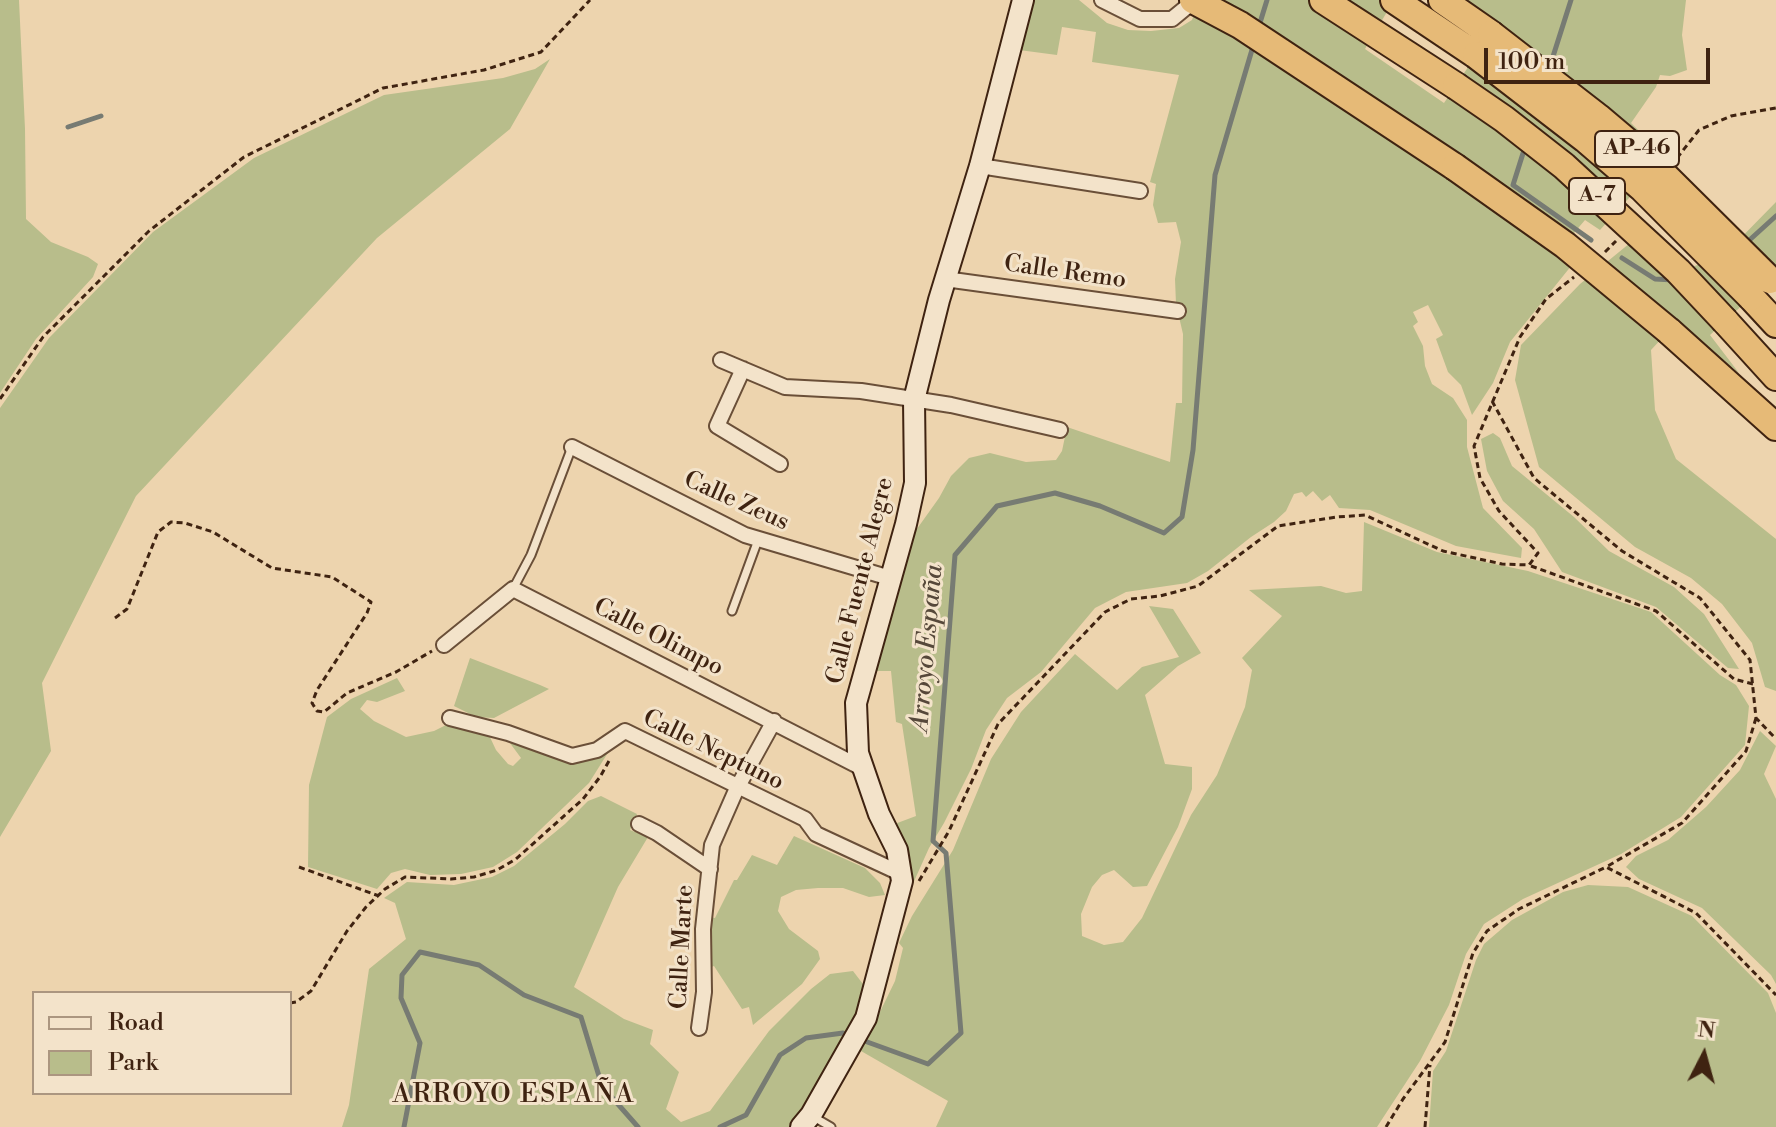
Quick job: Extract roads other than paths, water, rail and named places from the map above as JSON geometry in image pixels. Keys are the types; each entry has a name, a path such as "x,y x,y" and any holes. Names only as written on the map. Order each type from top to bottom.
{"highway":[{"path":"1191,0 1240,25 1455,167 1565,245 1669,331 1776,427"},
{"name":"A-7","path":"1323,0 1504,119 1564,166 1678,271 1776,377"},
{"name":"A-7","path":"1394,0 1483,45 1643,189 1766,288 1776,324"},
{"path":"1442,0 1483,45"}],"street":[{"name":"Calle Fuente Alegre","path":"806,1121 866,1018 902,881 897,850 879,814 858,753 856,703 915,483 914,400 1023,0"},
{"path":"1102,0 1140,19 1172,19 1191,0"},
{"path":"980,166 1140,191"},
{"name":"Calle Remo","path":"945,279 1178,311"},
{"path":"721,360 785,387 861,391 951,405 1060,430"},
{"path":"743,369 717,426 780,464"},
{"name":"Calle Zeus","path":"572,447 758,540 890,578"},
{"path":"444,645 513,589"},
{"name":"Calle Olimpo","path":"513,589 862,768"},
{"name":"Calle Neptuno","path":"450,718 508,733 572,756 597,750 625,731 805,819 816,834 902,874"},
{"name":"Calle Marte","path":"699,1028 704,992 703,929 712,845 737,788 774,721"},
{"name":"Calle Marte","path":"639,824 710,869"}],"lane":[{"path":"513,589 531,555 572,447"},
{"path":"732,611 758,540"},
{"path":"806,1121 831,1127"}],"waterway":[{"name":"Arroyo España","path":"1259,26 1267,0"},
{"name":"Arroyo España","path":"1549,69 1571,0"},
{"name":"Arroyo España","path":"859,1039 928,1064 961,1033 946,853 933,841 955,555 997,506 1055,493 1100,506 1164,533 1182,517 1193,450 1215,175 1254,43"},
{"path":"68,127 101,116"},
{"name":"Arroyo España","path":"1525,147 1513,185 1591,240"},
{"name":"Arroyo España","path":"1744,245 1776,216"},
{"name":"Arroyo España","path":"1622,258 1655,279 1674,280"},
{"name":"Arroyo España","path":"404,1127 420,1043 401,998 402,975 420,952 479,965 524,995 581,1017 602,1086 638,1127"},
{"name":"Arroyo España","path":"720,1127 746,1115 780,1055 806,1038 843,1033 849,1036"}],"district":[{"name":"ARROYO ESPAÑA","path":"514,1096"}]}
